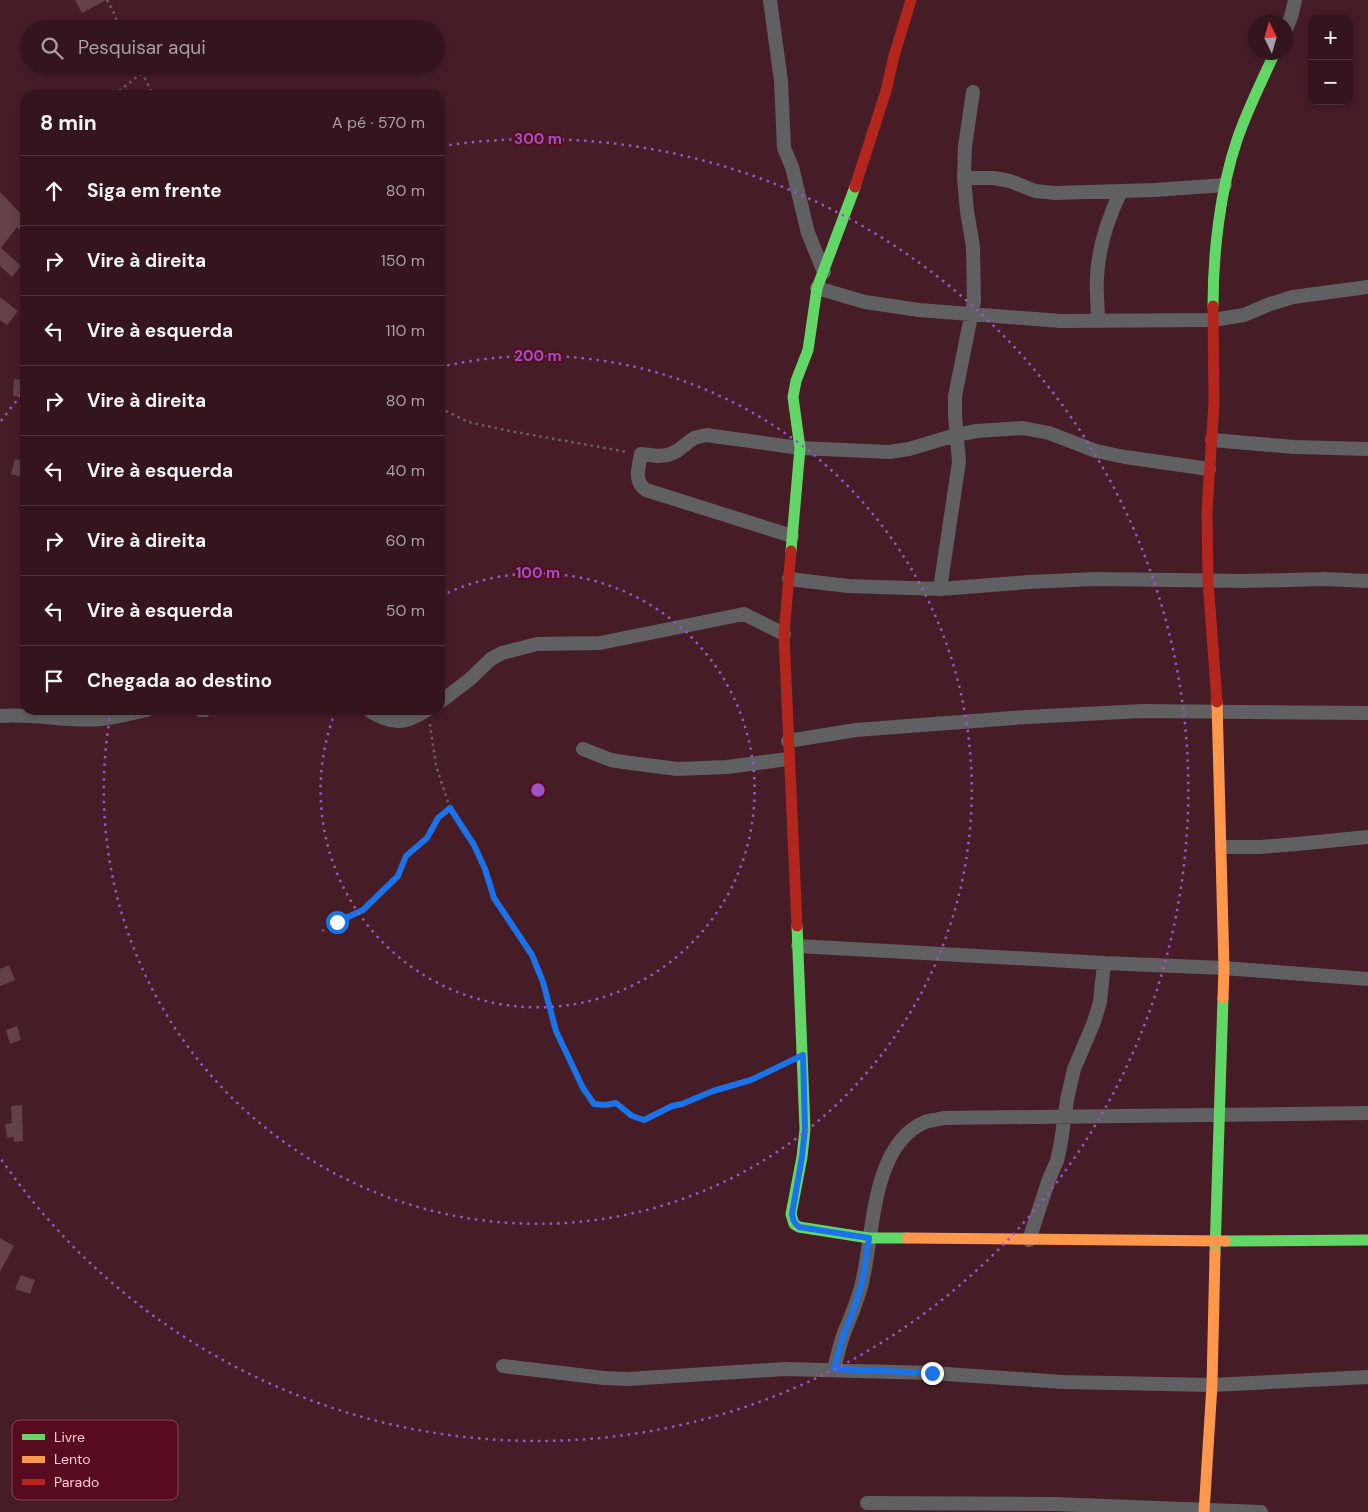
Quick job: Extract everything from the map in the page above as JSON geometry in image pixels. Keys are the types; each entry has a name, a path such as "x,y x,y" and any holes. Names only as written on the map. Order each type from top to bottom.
{"street":[{"path":"770,0 781,81 784,148 792,167 808,233 824,272"},
{"path":"911,0 894,56 886,91 858,179 817,288 808,350 796,381 793,397 800,448 784,634 805,1129 792,1214 794,1224 799,1227 869,1238 1215,1241 1368,1240"},
{"path":"1291,15 1295,0"},
{"path":"1204,1511 1212,1386 1224,968 1218,711 1208,580 1207,511 1214,402 1213,320 1218,223 1229,167 1237,139 1272,60"},
{"path":"940,589 959,462 955,396 972,314 974,282 973,247 964,178 965,146 973,92"},
{"path":"964,178 994,178 1010,181 1034,191 1048,192 1121,191 1225,185"},
{"path":"1098,321 1097,278 1099,263 1108,220 1121,191"},
{"path":"817,288 864,302 891,307 1061,321 1098,321 1213,320 1244,316 1270,304 1293,297 1368,287"},
{"path":"792,536 646,490 639,484 638,478 641,454 668,455 678,451 694,438 706,435 800,448 889,452 977,431 1023,428 1049,432 1096,450 1125,457 1209,469"},
{"path":"1212,440 1294,447 1368,449"},
{"path":"788,579 848,586 940,589 1096,579 1246,581 1325,579 1368,581"},
{"path":"445,698 469,680 491,659 502,653 537,644 600,643 744,614 784,634"},
{"path":"788,741 856,730 1026,717 1143,711 1368,713"},
{"path":"0,716 20,715"},
{"path":"59,715 101,719 121,715"},
{"path":"377,715 400,722 425,715"},
{"path":"583,748 611,760 677,769 727,767 788,760"},
{"path":"1222,847 1260,847 1368,837"},
{"path":"798,946 1224,968 1368,979"},
{"path":"1029,1240 1049,1179 1057,1161 1074,1068 1094,1022 1100,1002 1104,963"},
{"path":"834,1369 862,1283 879,1186 888,1160 900,1142 912,1130 926,1122 943,1118 1368,1113"},
{"path":"503,1366 612,1378 785,1369 834,1369 932,1373 1063,1382 1212,1386 1368,1377"},
{"path":"867,1503 1054,1504 1261,1512"}],"path":[{"path":"107,0 116,20"},
{"path":"120,90 139,75"},
{"path":"143,75 151,90"},
{"path":"445,410 468,422 641,454"},
{"path":"428,715 436,766 450,808 474,845 485,869 494,898 532,955 543,982 556,1031 583,1088 594,1104 606,1105 616,1103 632,1116 644,1120 672,1106 751,1080 803,1055"},
{"path":"322,931 363,910 398,876 406,856 427,838 438,818 450,808"}],"building":[{"path":"75,0 106,0 82,13"},
{"path":"0,192 20,213 20,230 17,227 1,248 20,267 12,277 0,266"},
{"path":"0,297 18,311 7,325 0,320"},
{"path":"14,379 20,380 20,397 13,396"},
{"path":"15,459 20,460 20,477 11,474"},
{"path":"9,965 15,980 0,986 0,969"},
{"path":"17,1026 21,1040 10,1044 6,1030"},
{"path":"22,1105 23,1141 14,1142 14,1137 7,1138 5,1124 12,1123 11,1106"},
{"path":"0,1238 14,1246 0,1272"},
{"path":"21,1275 35,1280 30,1294 15,1289"}],"traffic: fast":[{"path":"1213,306 1216,244 1226,180 1241,129 1271,60"},
{"path":"791,551 800,448 793,397 796,381 808,350 817,288 855,187"},
{"path":"797,926 805,1129 802,1157 791,1214 794,1224 799,1227 869,1238 907,1238"},
{"path":"1215,1253 1223,998"},
{"path":"1225,1241 1368,1240"}],"traffic: slow":[{"path":"1217,702 1224,968 1223,998"},
{"path":"907,1238 1225,1241"},
{"path":"1204,1512 1212,1385 1215,1253"}],"traffic: jam":[{"path":"855,187 886,91 894,56 911,0"},
{"path":"1213,306 1214,402 1207,511 1208,580 1217,702"},
{"path":"791,551 784,634 797,926"}],"route":[{"path":"337,922 363,910 398,876 406,856 427,838 438,818 450,808 474,845 485,869 494,898 532,955 543,982 556,1031 583,1088 594,1104 606,1105 616,1103 632,1116 644,1120 672,1106 751,1080 803,1055 805,1129 802,1157 794,1196 792,1214 794,1224 799,1227 869,1238 862,1283 834,1369 932,1373"}]}
